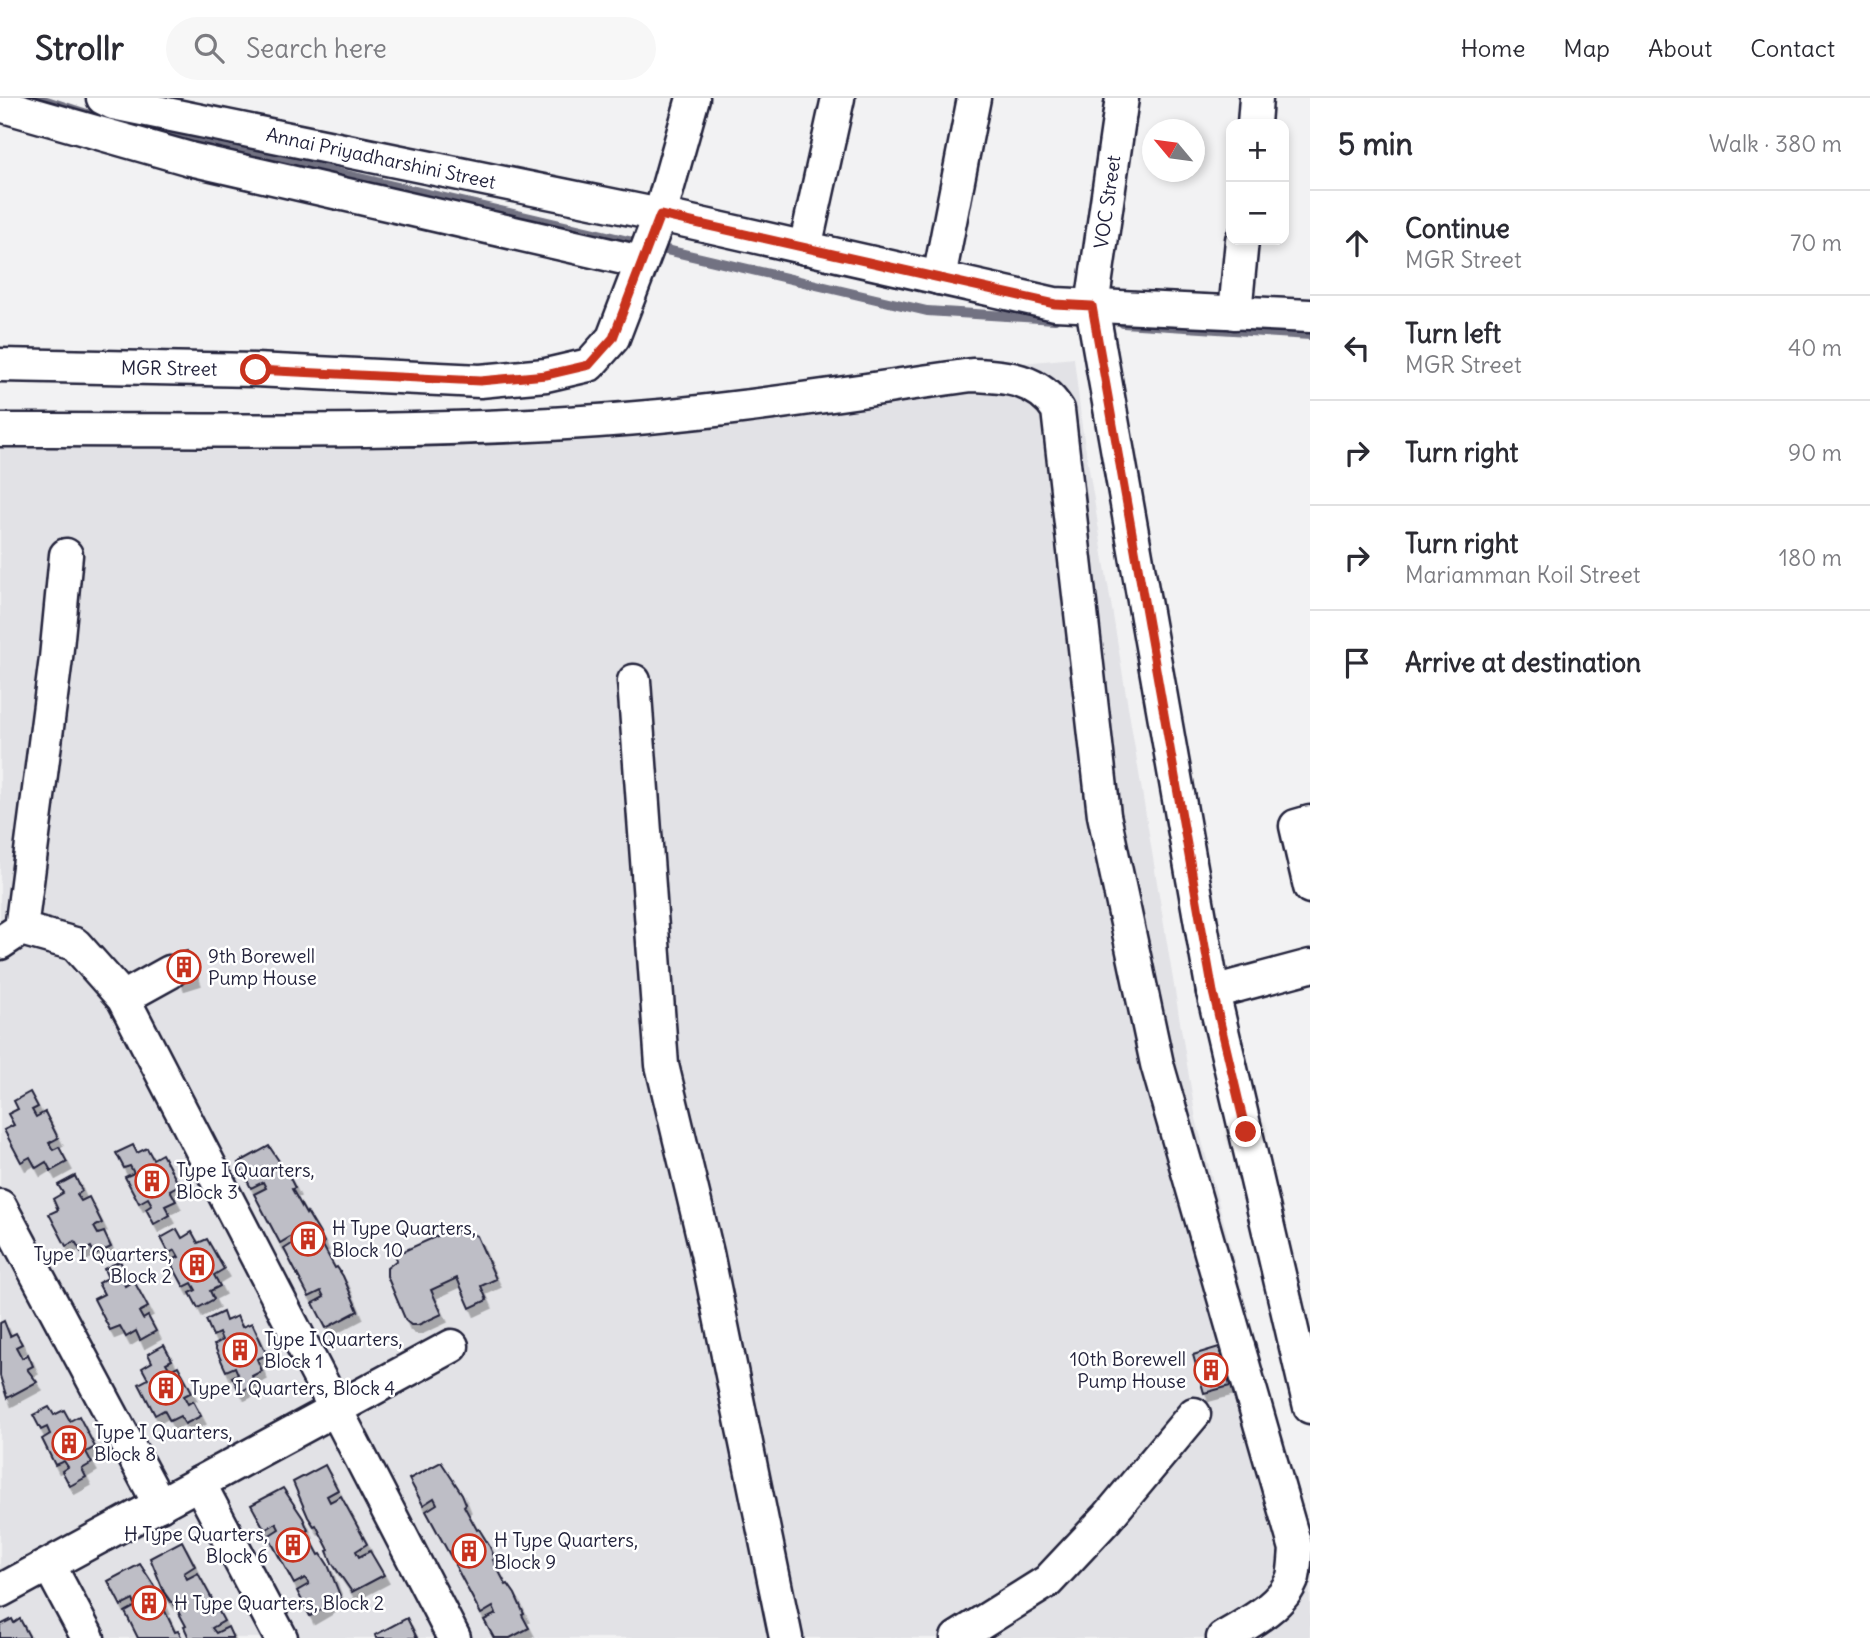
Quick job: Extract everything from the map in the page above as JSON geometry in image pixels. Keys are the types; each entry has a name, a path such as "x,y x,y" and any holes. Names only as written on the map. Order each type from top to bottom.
{"street":[{"name":"Annai Priyadharshini Street","path":"103,98 113,103 660,215 1055,304 1310,316"},
{"name":"MGR Street","path":"0,365 256,370 480,381 546,375 589,365 613,338 660,215 693,98"},
{"path":"806,248 838,98"},
{"path":"939,278 974,98"},
{"name":"VOC Street","path":"1122,98 1092,306 1213,992 1310,1407"},
{"path":"1254,119 1256,98"},
{"path":"0,105 190,159 641,262"},
{"path":"1235,313 1242,245"},
{"path":"0,430 456,429 600,421 748,406 972,375 1004,376 1033,385 1051,397 1058,410 1104,815 1157,1064 1296,1549 1293,1578 1277,1601 1256,1619 1223,1638"},
{"path":"66,555 56,658 10,936 75,944 123,998 454,1638"},
{"path":"634,681 663,1065 707,1252 786,1638"},
{"path":"1310,822 1296,826 1310,887"},
{"path":"1213,992 1310,966"},
{"path":"123,998 170,972"},
{"path":"0,1206 160,1504"},
{"path":"0,1591 452,1346"},
{"path":"957,1638 1048,1581 1107,1518 1194,1415"},
{"path":"199,1483 281,1638"},
{"path":"49,1565 88,1638"}],"shaded area":[{"path":"1074,358 1082,427 1196,1119 1310,1542 1310,1638 0,1638 0,412 511,414"}],"building":[{"name":"9th Borewell Pump House","path":"187,951 196,977 180,982 171,956"},
{"path":"30,1092 38,1107 32,1110 36,1117 45,1112 58,1138 49,1143 53,1150 59,1147 67,1162 51,1171 46,1162 36,1168 30,1157 21,1162 4,1130 14,1125 8,1114 18,1109 14,1101"},
{"name":"Type I Quarters, Block 3","path":"133,1145 137,1153 147,1148 153,1159 162,1154 179,1185 170,1190 176,1201 165,1206 170,1215 154,1224 146,1209 152,1205 148,1198 139,1203 125,1177 134,1173 130,1166 124,1168 116,1153"},
{"name":"H Type Quarters, Block 10","path":"269,1146 289,1176 295,1188 292,1189 319,1232 324,1242 322,1244 335,1268 337,1267 343,1276 358,1311 326,1328 313,1303 324,1297 321,1291 309,1297 284,1249 295,1242 292,1236 280,1243 254,1194 266,1188 263,1182 251,1188 238,1163"},
{"path":"75,1176 82,1191 77,1195 81,1201 89,1197 102,1223 94,1227 98,1234 104,1232 111,1247 95,1255 91,1247 81,1252 75,1241 66,1246 49,1214 58,1210 53,1199 63,1193 58,1185"},
{"path":"455,1228 458,1234 466,1230 477,1236 496,1279 481,1286 487,1300 470,1308 457,1278 431,1290 442,1314 418,1325 411,1325 406,1321 387,1276 387,1268 397,1260 395,1255"},
{"name":"Type I Quarters, Block 2","path":"177,1229 182,1238 192,1232 198,1243 207,1239 224,1269 214,1275 220,1286 210,1291 214,1299 198,1308 190,1293 196,1290 192,1283 184,1287 170,1261 179,1257 175,1250 169,1253 161,1238"},
{"path":"120,1261 128,1276 122,1279 125,1286 134,1281 148,1307 139,1312 143,1319 148,1316 156,1331 140,1340 136,1331 126,1337 120,1326 110,1330 94,1299 104,1294 98,1283 108,1278 104,1269"},
{"name":"Type I Quarters, Block 1","path":"223,1312 226,1321 237,1316 242,1327 252,1323 267,1355 257,1359 262,1371 252,1376 256,1384 240,1392 232,1377 238,1374 235,1367 226,1371 214,1345 222,1340 219,1333 213,1336 206,1320"},
{"path":"4,1321 10,1336 16,1333 22,1344 16,1347 22,1358 28,1354 33,1366 27,1369 37,1382 7,1398 0,1376 0,1323"},
{"name":"Type I Quarters, Block 4","path":"164,1345 172,1360 166,1363 170,1370 178,1366 192,1392 184,1396 188,1404 193,1401 201,1416 185,1424 180,1416 170,1421 164,1410 155,1415 139,1384 148,1379 142,1368 152,1362 148,1354"},
{"name":"10th Borewell Pump House","path":"1219,1347 1230,1386 1204,1393 1193,1355"},
{"name":"Type I Quarters, Block 8","path":"49,1407 54,1415 64,1410 70,1421 79,1416 95,1447 86,1452 92,1463 82,1469 86,1477 70,1486 62,1471 68,1467 64,1461 55,1465 42,1439 50,1434 47,1427 41,1430 33,1415"},
{"name":"H Type Quarters, Block 9","path":"441,1462 462,1494 466,1504 464,1506 490,1547 495,1559 493,1560 506,1585 508,1584 515,1594 524,1614 522,1615 529,1628 510,1638 494,1638 484,1620 496,1614 493,1607 481,1614 455,1565 467,1559 463,1553 452,1559 426,1511 437,1504 434,1498 423,1505 409,1479"},
{"path":"325,1465 338,1490 327,1496 330,1502 341,1496 367,1544 356,1551 359,1557 370,1551 384,1575 352,1592 332,1563 327,1551 329,1550 316,1525 314,1526 308,1517 293,1482"},
{"name":"H Type Quarters, Block 6","path":"283,1488 303,1518 308,1530 306,1531 319,1555 321,1554 328,1565 341,1598 310,1616 297,1591 309,1584 305,1578 294,1584 268,1536 279,1529 276,1523 265,1530 251,1505"},
{"path":"182,1541 195,1566 184,1573 187,1579 198,1573 224,1621 212,1628 216,1633 228,1627 233,1638 189,1638 184,1627 186,1626 173,1602 164,1592 150,1558"},
{"name":"H Type Quarters, Block 2","path":"140,1564 160,1595 175,1632 178,1631 182,1638 138,1638 125,1612 136,1606 133,1600 121,1606 108,1581"},
{"path":"407,1618 417,1638 376,1638 375,1635"},
{"path":"12,1619 14,1623 20,1619 30,1638 0,1638 0,1625"}],"waterway":[{"path":"37,98 90,115 927,311 1055,319"},
{"path":"1123,323 1310,335"}],"place":[{"name":"9th Borewell Pump House","path":"184,967"},
{"name":"Type I Quarters, Block 3","path":"152,1181"},
{"name":"H Type Quarters, Block 10","path":"308,1239"},
{"name":"Type I Quarters, Block 2","path":"197,1265"},
{"name":"Type I Quarters, Block 1","path":"240,1350"},
{"name":"10th Borewell Pump House","path":"1211,1370"},
{"name":"Type I Quarters, Block 4","path":"166,1388"},
{"name":"Type I Quarters, Block 8","path":"69,1443"},
{"name":"H Type Quarters, Block 6","path":"293,1545"},
{"name":"H Type Quarters, Block 9","path":"469,1551"},
{"name":"H Type Quarters, Block 2","path":"149,1603"}],"route":[{"path":"256,370 480,381 546,375 589,365 613,338 660,215 1055,304 1092,306 1213,992 1246,1132"}]}
